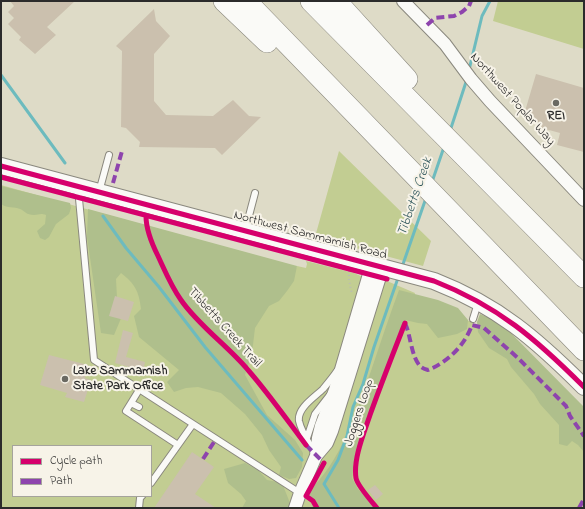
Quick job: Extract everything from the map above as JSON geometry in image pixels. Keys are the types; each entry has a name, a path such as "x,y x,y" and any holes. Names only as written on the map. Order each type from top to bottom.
{"highway":[{"path":"224,1 309,82 424,185"},
{"path":"246,1 584,350"},
{"path":"311,1 451,135"},
{"path":"336,1 451,135 579,273"}],"street":[{"name":"Northwest Poplar Way","path":"403,1 445,44 471,79 583,196"},
{"name":"Northwest Sammamish Road","path":"1,166 245,231 379,269 411,274 446,286 478,301 524,331 561,364 584,388"},
{"path":"295,508 316,456 320,432 342,366 379,269"},
{"path":"316,456 327,443 332,431 379,269"}],"lane":[{"path":"99,192 109,156"},
{"path":"78,186 94,360 300,493"},
{"path":"245,231 255,193"},
{"path":"473,320 478,301"},
{"path":"316,456 299,419 300,413 342,366"},
{"path":"140,390 126,411 178,445"},
{"path":"307,438 315,414 322,403 335,390"},
{"path":"131,403 139,407"},
{"path":"152,482 194,424"},
{"path":"139,508 141,497"}],"path":[{"path":"341,267 349,269 379,269"},
{"path":"349,269 351,299"}],"green space":[{"path":"498,1 584,1 584,49 493,21"},
{"path":"339,151 431,241 423,266 315,237"},
{"path":"1,185 296,268 297,266 306,268 306,261 354,273 365,278 380,278 415,293 413,301 472,322 538,372 584,418 584,508 1,508"},
{"path":"1,186 70,203 71,208 69,214 56,224 49,237 45,240 40,238 37,231 45,224 46,215 29,214 18,208 1,204"},
{"path":"88,209 297,266 294,281 279,301 269,306 255,328 252,353 245,375 267,415 295,440 303,453 302,467 296,478 289,479 279,475 281,467 269,450 262,435 245,414 221,393 198,387 186,388 174,392 167,382 179,370 139,337 134,316 141,309 139,297 133,284 121,273 116,279 117,298 122,316 114,335 101,333 87,237"},
{"path":"399,290 438,300 458,308 468,320 467,329 457,334 438,338 427,324 405,320 354,461 352,478 358,489 375,508 313,508 307,492 329,467 346,436 371,371"},
{"path":"480,314 501,323 584,407 584,452 572,441 567,446 559,444 559,425 540,404 534,394 511,367 507,359 489,348 478,332 477,322"},
{"path":"245,463 258,470 267,480 282,483 290,503 288,508 242,508 246,501 241,494 228,483 224,469"}],"building":[{"path":"10,1 75,1 47,27 56,35 35,54 19,40 21,37 8,24 14,18 8,12 14,6"},
{"path":"154,9 156,21 170,36 154,54 154,101 166,115 213,116 233,100 249,116 261,117 222,155 215,148 139,147 140,142 126,128 121,127 122,51 116,46"},
{"name":"REI","path":"536,74 584,88 584,152 557,145 560,133 538,127 539,123 523,118"},
{"path":"115,296 134,302 128,321 109,316"},
{"path":"123,330 133,333 126,357 145,362 143,371 115,363"},
{"name":"Lake Sammamish State Park Office","path":"49,355 88,365 85,378 91,380 84,402 65,397 67,393 40,385"},
{"path":"192,452 214,467 195,494 216,508 154,508"},
{"path":"375,485 383,494 376,500 368,490"}],"waterway":[{"name":"Tibbetts Creek","path":"469,70 482,16 490,1"},
{"path":"1,75 65,163"},
{"name":"Tibbetts Creek","path":"450,131 467,79"},
{"name":"Tibbetts Creek","path":"432,182 444,147"},
{"name":"Tibbetts Creek","path":"402,267 426,198"},
{"path":"103,216 126,248 159,287 205,347 302,460"},
{"name":"Tibbetts Creek","path":"339,508 324,484 338,460 347,436 353,407 363,384 398,278"}],"marked path":[{"path":"427,25 435,18 454,16 462,12 469,6 471,1"},
{"path":"113,183 122,151"},
{"path":"405,323 417,362 421,367 428,370 449,358 455,352 465,339 472,325 484,328 518,358 566,406 570,416 584,436"},
{"path":"203,459 216,439"},
{"path":"306,445 324,463"},
{"path":"579,508 584,499"}],"cycle path":[{"path":"1,166 434,281 478,301 515,325 584,387"},
{"path":"1,177 387,279"},
{"name":"Tibbetts Creek Trail","path":"146,216 148,231 154,247 171,284 181,300 204,327 248,370 306,445"},
{"name":"Joggers Loop","path":"377,508 357,481 355,471 356,463 370,415 405,323"},
{"path":"317,508 313,501 306,496 324,463"}],"place":[{"name":"REI","path":"556,103"},
{"name":"Lake Sammamish State Park Office","path":"65,379"}]}
